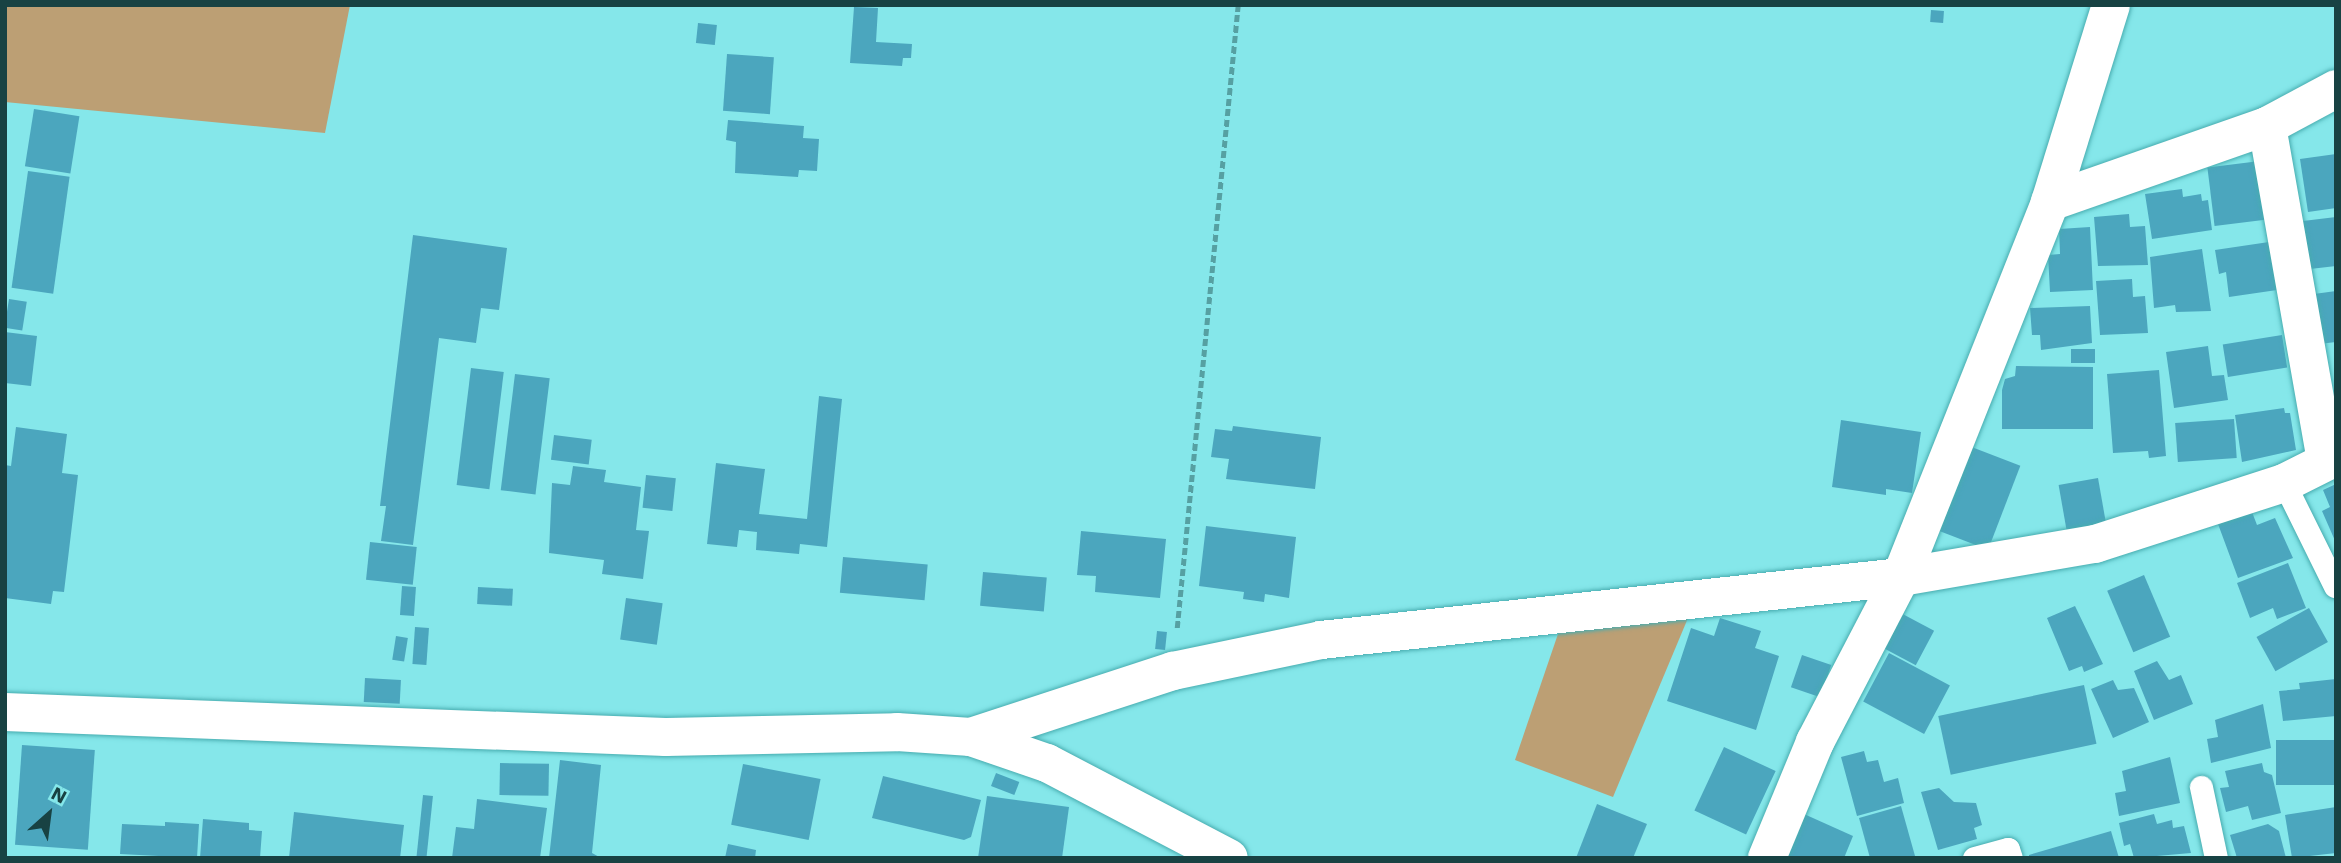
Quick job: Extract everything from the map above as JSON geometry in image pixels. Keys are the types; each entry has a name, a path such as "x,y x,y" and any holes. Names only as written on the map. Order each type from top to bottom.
{"street":[{"path":"1768,858 1815,742 1901,576 2050,202 2111,5"},
{"path":"2050,202 2267,126 2336,89"},
{"path":"971,737 1173,671 1321,640 1901,576 2095,544 2284,483 2331,459 2267,126"},
{"path":"5,712 666,737 897,732 971,737 1047,763 1229,858"}],"lane":[{"path":"2284,483 2335,586"},
{"path":"2201,787 2216,858"},
{"path":"1973,858 2008,849 2011,858"}],"path":[{"path":"1173,671 1238,5"}],"shaded area":[{"path":"5,5 350,5 325,133 5,102"},
{"path":"1688,618 1613,797 1515,760 1559,631"}],"building":[{"path":"854,7 878,8 876,42 912,44 911,58 903,58 902,66 850,63"},
{"path":"1931,10 1944,11 1943,23 1930,22"},
{"path":"698,23 717,25 715,45 696,43"},
{"path":"727,54 774,57 770,114 723,111"},
{"path":"34,109 79,116 70,173 25,166"},
{"path":"728,120 804,126 803,138 819,139 817,171 799,170 798,177 735,173 736,142 726,140"},
{"path":"2336,154 2336,208 2308,212 2300,159"},
{"path":"2260,161 2267,220 2215,226 2207,167"},
{"path":"28,171 70,177 53,294 12,288"},
{"path":"2182,189 2183,197 2201,194 2202,201 2208,200 2212,230 2152,239 2145,194"},
{"path":"2129,214 2130,227 2145,226 2148,265 2098,266 2094,217"},
{"path":"2336,217 2336,266 2310,269 2303,221"},
{"path":"2090,227 2093,290 2050,292 2048,255 2060,254 2059,229"},
{"path":"413,235 507,248 499,310 481,308 476,343 439,338 413,545 381,541 386,506 380,506"},
{"path":"2269,242 2277,290 2229,297 2226,272 2219,274 2215,250"},
{"path":"2202,249 2211,311 2176,312 2175,305 2154,308 2150,257"},
{"path":"2132,279 2133,297 2145,296 2148,333 2100,335 2096,281"},
{"path":"2336,291 2336,342 2319,344 2314,294"},
{"path":"9,299 27,302 22,330 5,328"},
{"path":"2090,306 2092,343 2041,350 2040,335 2032,335 2030,308"},
{"path":"5,332 37,336 31,386 5,383"},
{"path":"2282,335 2287,368 2228,377 2223,344"},
{"path":"2208,346 2212,376 2224,375 2228,400 2174,408 2166,352"},
{"path":"2071,349 2095,349 2095,363 2071,363"},
{"path":"2016,366 2093,367 2093,429 2002,429 2002,390 2005,379 2015,376"},
{"path":"471,368 504,372 489,489 457,485"},
{"path":"2159,370 2166,456 2149,458 2148,451 2113,453 2107,374"},
{"path":"515,374 550,378 535,494 501,490"},
{"path":"819,396 842,399 827,547 800,544 799,554 756,550 757,532 739,530 737,547 707,544 716,463 765,469 759,514 807,519"},
{"path":"2284,408 2285,413 2290,413 2296,450 2242,462 2235,415"},
{"path":"2234,419 2237,458 2178,462 2175,423"},
{"path":"1841,420 1921,432 1912,493 1886,489 1886,495 1832,487"},
{"path":"1233,426 1321,437 1315,489 1226,479 1229,459 1211,457 1215,429 1232,431"},
{"path":"16,427 67,434 62,473 78,475 64,592 53,591 51,604 5,598 5,465 11,466"},
{"path":"554,435 592,440 589,464 551,460"},
{"path":"1969,446 2020,466 1988,550 1937,530"},
{"path":"573,466 606,470 604,482 641,487 636,530 649,531 643,579 602,574 604,560 549,553 552,483 570,485"},
{"path":"646,475 676,478 672,511 643,508"},
{"path":"2098,478 2106,525 2067,532 2059,485"},
{"path":"2336,484 2336,543 2322,511 2330,507 2323,490"},
{"path":"2252,512 2257,525 2275,518 2293,558 2238,578 2218,524"},
{"path":"1206,526 1296,537 1289,598 1265,594 1264,602 1243,599 1244,592 1199,586"},
{"path":"1081,531 1166,539 1160,598 1095,592 1096,576 1077,575"},
{"path":"370,542 417,547 413,585 366,580"},
{"path":"843,557 928,564 925,600 840,593"},
{"path":"2288,563 2306,608 2277,619 2273,608 2250,618 2237,583"},
{"path":"983,572 1047,578 1044,611 980,606"},
{"path":"2144,575 2170,637 2133,652 2107,591"},
{"path":"402,586 416,587 414,616 400,615"},
{"path":"478,587 513,589 512,606 477,604"},
{"path":"626,598 663,603 657,645 620,640"},
{"path":"2075,606 2103,664 2084,672 2082,666 2069,671 2047,618"},
{"path":"2309,608 2328,642 2275,671 2257,637"},
{"path":"1897,611 1934,631 1916,665 1879,645"},
{"path":"1720,618 1761,631 1755,648 1779,656 1756,730 1667,701 1691,628 1714,636"},
{"path":"415,627 429,628 426,665 412,664"},
{"path":"1157,631 1167,632 1165,650 1155,649"},
{"path":"396,636 408,638 404,662 392,660"},
{"path":"1889,653 1950,685 1924,734 1863,702"},
{"path":"1802,655 1831,665 1820,697 1791,687"},
{"path":"2157,661 2169,680 2181,675 2193,704 2154,720 2134,671"},
{"path":"365,678 401,680 400,704 364,702"},
{"path":"2336,679 2336,716 2283,721 2279,691 2300,689 2299,683"},
{"path":"2113,680 2118,690 2134,688 2149,722 2113,738 2091,689"},
{"path":"2084,685 2096,744 1951,775 1938,716"},
{"path":"2263,704 2271,748 2211,763 2207,739 2218,737 2215,720"},
{"path":"2276,740 2336,740 2336,785 2276,785"},
{"path":"22,745 95,750 88,850 15,845"},
{"path":"1724,747 1776,771 1746,835 1694,810"},
{"path":"1864,751 1867,762 1878,760 1884,782 1898,778 1904,803 1857,816 1841,757"},
{"path":"2170,757 2180,803 2119,816 2115,793 2126,791 2122,771"},
{"path":"560,760 601,765 592,853 601,858 549,858"},
{"path":"500,763 549,764 548,796 499,795"},
{"path":"2262,763 2264,772 2272,775 2281,813 2252,820 2248,806 2226,812 2220,788 2229,787 2225,771"},
{"path":"743,764 821,779 809,840 731,825"},
{"path":"996,773 1019,782 1014,795 991,786"},
{"path":"883,776 981,800 971,837 964,840 872,818"},
{"path":"1939,788 1954,802 1976,803 1982,825 1974,828 1977,839 1938,850 1921,792"},
{"path":"423,795 433,796 426,858 416,858"},
{"path":"987,796 1069,807 1062,858 978,858"},
{"path":"477,799 547,808 540,858 452,858 456,827 474,829"},
{"path":"1597,804 1647,824 1633,858 1576,858"},
{"path":"1901,806 1915,856 1870,858 1859,818"},
{"path":"2336,807 2336,853 2292,858 2285,815"},
{"path":"294,812 404,825 400,858 289,858"},
{"path":"1804,814 1853,836 1844,858 1785,858"},
{"path":"2154,814 2157,824 2172,820 2173,828 2184,826 2191,853 2134,858 2130,844 2124,846 2119,823"},
{"path":"203,819 249,823 249,830 262,831 260,858 200,858"},
{"path":"165,822 199,824 197,858 120,854 122,824 165,826"},
{"path":"2268,824 2279,831 2286,858 2237,858 2230,835"},
{"path":"2111,831 2119,858 2029,858 2029,855"},
{"path":"728,844 756,850 755,858 725,858"}]}
